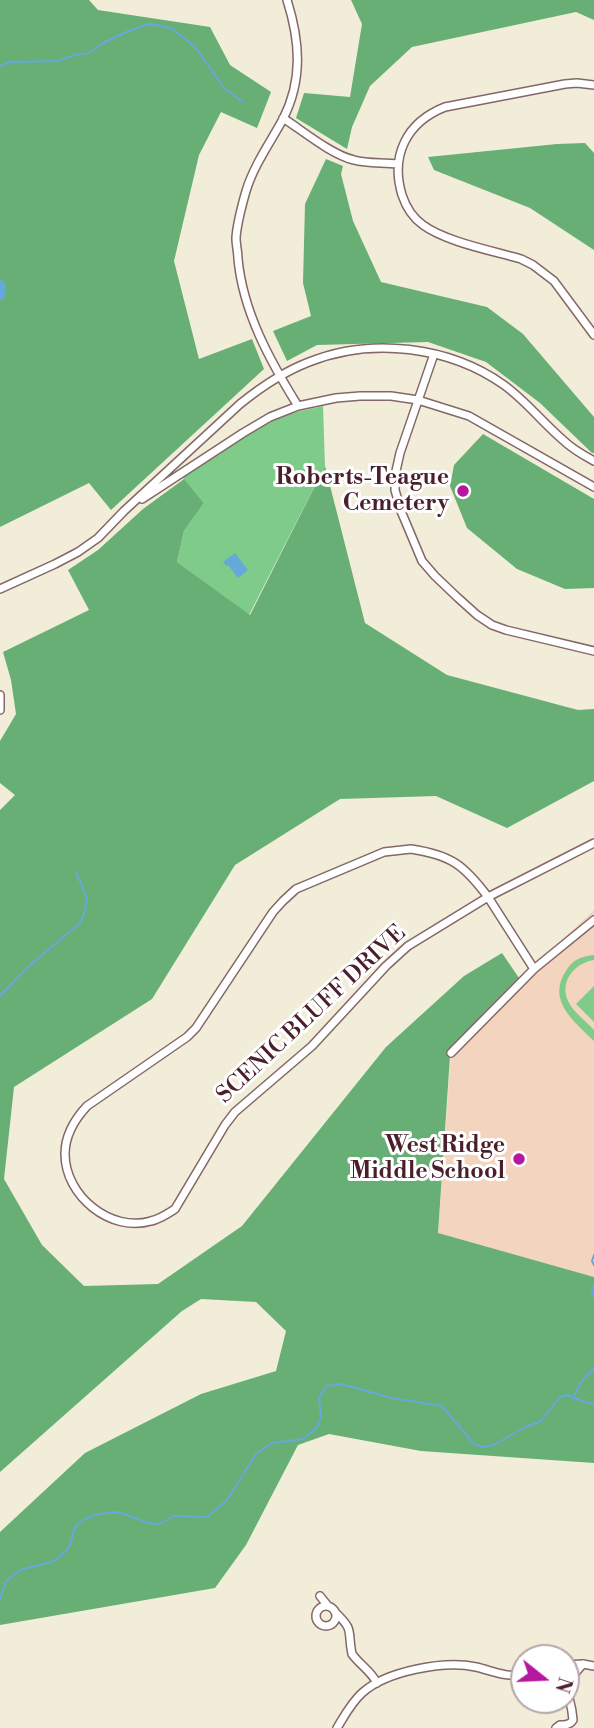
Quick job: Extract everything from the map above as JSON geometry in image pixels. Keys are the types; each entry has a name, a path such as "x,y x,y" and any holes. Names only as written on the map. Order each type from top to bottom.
{"street":[{"path":"287,0 295,26 297,78 283,118 256,164 246,190 236,238 240,281 254,323 279,376 298,406"},
{"path":"594,85 565,84 445,107 415,126 407,136 397,164 398,181 405,203 422,225 435,233 533,265 554,281 594,335"},
{"path":"283,118 344,157 357,161 397,164"},
{"path":"0,589 78,552 97,538 260,388 310,362 337,354 362,350 410,350 434,354 469,366 502,383 562,439 594,461"},
{"path":"434,354 396,471 395,490 401,511 422,561 457,597 492,625 594,651"},
{"path":"124,511 270,417 298,406 360,396 391,396 418,400 469,416 594,488"},
{"path":"0,695 0,710"},
{"name":"SCENIC BLUFF DRIVE","path":"534,969 488,897 474,879 456,863 434,852 411,849 384,852 296,889 273,912 197,1028 87,1106 75,1119 68,1134 65,1154 72,1182 80,1195 101,1214 125,1223 150,1222 175,1209 235,1112 312,1046 408,946 488,897 594,843"},
{"path":"451,1053 534,969 594,920"},
{"path":"320,1596 347,1624 351,1632 352,1654 373,1675 377,1684"},
{"path":"328,1606 318,1611 319,1623 325,1626 332,1624 336,1619 335,1612"},
{"path":"580,1664 594,1666"},
{"path":"556,1728 560,1725 566,1726 573,1720 566,1689 583,1664"},
{"path":"337,1728 349,1707 364,1691 385,1679 418,1669 444,1665 477,1667 500,1675 510,1675"}],"shaded area":[{"name":"West Ridge Middle School","path":"594,910 594,1277 438,1234 451,1053 530,970"}],"green space":[{"path":"0,0 89,0 98,10 210,27 230,65 271,92 257,128 221,112 199,155 174,261 199,359 252,339 264,369 111,510 89,483 0,527"},
{"path":"351,0 594,0 594,20 576,12 412,47 370,86 352,127 347,149 296,118 304,93 350,97 362,24"},
{"path":"585,143 594,153 594,250 530,208 434,170 428,157 557,144"},
{"path":"326,159 343,166 341,174 353,221 381,282 487,307 523,334 594,417 594,453 540,403 486,362 428,342 317,345 287,361 273,331 311,316 303,283 305,204"},
{"path":"323,406 325,466 249,615 177,562 184,531 204,503 182,477 262,427 295,413"},
{"path":"483,434 594,499 594,588 565,589 517,569 467,528 450,486 454,465"},
{"path":"325,466 365,623 447,675 578,710 594,709 594,781 507,828 436,796 340,799 235,865 152,999 14,1087 4,1179 42,1245 84,1286 158,1284 242,1226 386,1047 464,976 502,953 519,978 449,1049 438,1233 594,1277 594,1463 421,1451 329,1434 298,1445 246,1545 215,1588 0,1625 0,1532 85,1453 201,1394 276,1371 286,1331 256,1302 201,1299 182,1311 0,1472 0,810 15,795 0,783 0,741 16,714 3,652 89,610 68,570 98,550 143,509 184,479 204,503 184,531 177,562 250,615"},
{"path":"594,955 594,960 581,965 570,974 566,994 576,1013 594,1030 594,1041 565,1010 559,992 561,982 571,964"},
{"path":"594,986 594,1022 576,1004"}],"water":[{"path":"235,553 248,570 238,578 223,562"}],"waterway":[{"path":"0,66 9,62 58,61 89,53 103,43 148,24 171,28 196,48 224,88 243,102"},
{"path":"0,285 0,295"},
{"path":"0,996 28,967 81,922 87,898 76,872"},
{"path":"594,1255 594,1265"},
{"path":"594,1284 594,1298"},
{"path":"573,1398 581,1382 594,1368"},
{"path":"0,1599 6,1581 20,1570 54,1561 69,1548 75,1527 83,1520 98,1514 119,1512 148,1523 160,1524 174,1516 207,1517 227,1500 256,1454 272,1443 303,1439 317,1428 321,1417 319,1398 326,1386 341,1384 392,1398 442,1406 474,1444 483,1447 494,1445 541,1421 560,1397 567,1395 594,1404"}],"place":[{"name":"Roberts-Teague Cemetery","path":"463,491"},
{"name":"West Ridge Middle School","path":"519,1159"}]}
